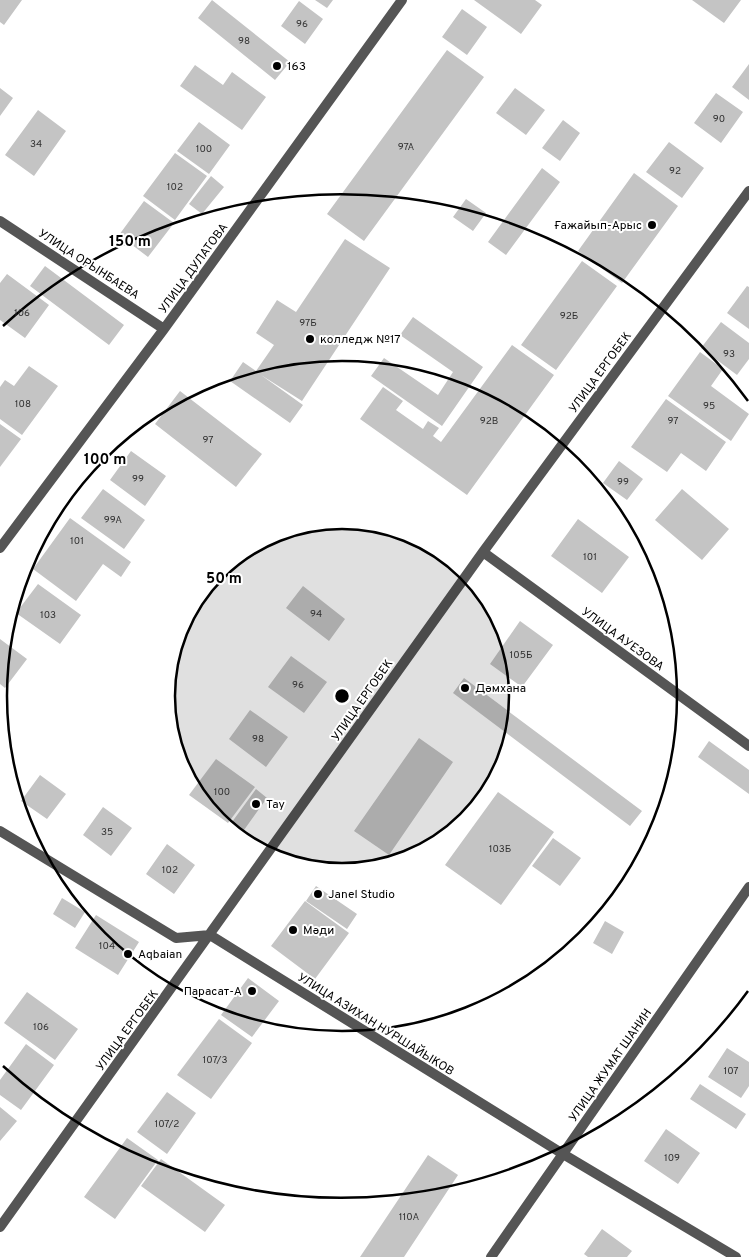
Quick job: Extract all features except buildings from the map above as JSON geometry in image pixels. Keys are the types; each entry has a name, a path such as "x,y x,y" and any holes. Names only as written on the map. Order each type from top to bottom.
{"street":[{"name":"УЛИЦА ДУЛАТОВА","path":"0,548 164,329 402,0"},
{"name":"УЛИЦА ЕРГОБЕК","path":"0,1227 483,552 749,192"},
{"name":"УЛИЦА ОРЫНБАЕВА","path":"0,220 164,329"},
{"name":"УЛИЦА АУЕЗОВА","path":"483,552 749,746"},
{"path":"0,830 176,938 210,935"},
{"name":"УЛИЦА ЖУМАТ ШАНИН","path":"491,1257 749,887"},
{"name":"УЛИЦА АЗИХАН НУРШАЙЫКОВ","path":"210,935 563,1154 736,1257"}],"place":[{"name":"163","path":"277,66"},
{"name":"Ғажайып-Арыс","path":"652,225"},
{"name":"колледж №17","path":"310,339"},
{"name":"Дәмхана","path":"465,688"},
{"name":"Тау","path":"256,804"},
{"name":"Janel Studio","path":"318,894"},
{"name":"Мәди","path":"293,930"},
{"name":"Aqbaian","path":"128,954"},
{"name":"Парасат-А","path":"252,991"}]}
